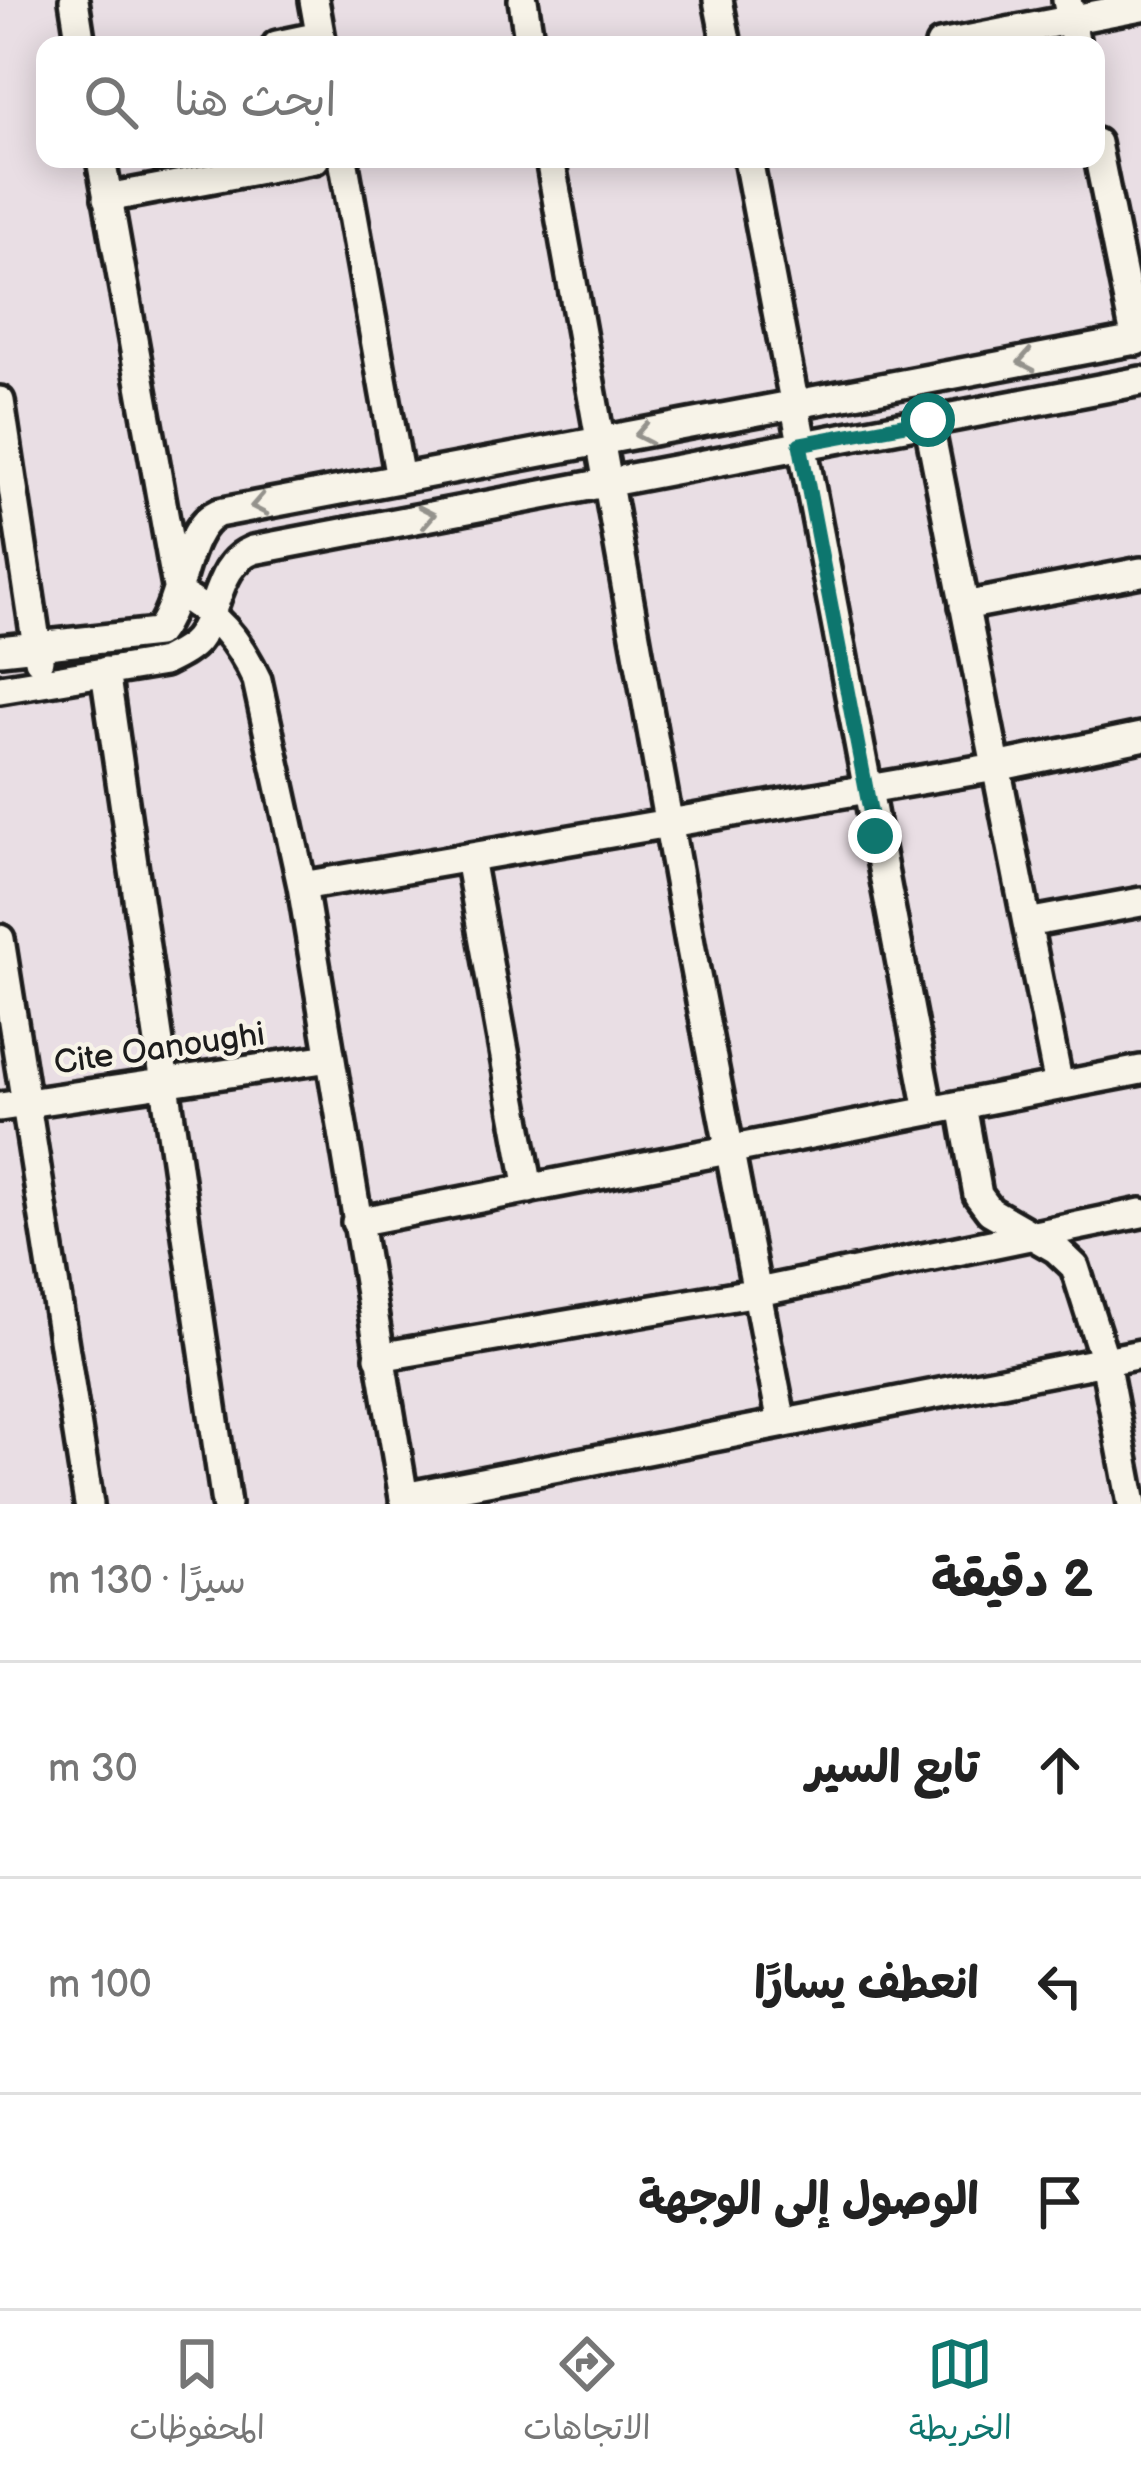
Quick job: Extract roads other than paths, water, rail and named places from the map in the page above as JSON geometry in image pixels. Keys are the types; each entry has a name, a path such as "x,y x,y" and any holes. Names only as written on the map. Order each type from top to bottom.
{"street":[{"path":"74,0 80,36"},
{"path":"314,0 320,36"},
{"path":"523,0 529,36"},
{"path":"718,0 725,36"},
{"path":"992,36 1141,6"},
{"path":"102,168 178,592 211,612 247,658 256,680 302,886 404,1500 1141,1354"},
{"path":"107,198 267,168"},
{"path":"345,168 400,479"},
{"path":"552,168 782,1424"},
{"path":"750,168 929,1111"},
{"path":"0,650 157,633 168,620 200,526 207,518 1138,340 1101,168"},
{"path":"0,689 164,662 197,640 231,565 253,550 1141,380"},
{"path":"0,401 4,457 42,682"},
{"path":"928,420 1059,1086"},
{"path":"964,605 1141,572"},
{"path":"105,671 226,1504"},
{"path":"302,886 996,767 1141,737"},
{"path":"469,858 529,1189"},
{"path":"1027,923 1141,902"},
{"path":"0,939 13,1105 89,1504"},
{"name":"Cite Oanoughi","path":"13,1105 329,1058"},
{"path":"356,1222 1141,1070"},
{"path":"962,1105 978,1195 990,1211 1056,1249 1075,1267 1105,1361 1132,1504"},
{"path":"380,1357 758,1292 1141,1213"}]}
